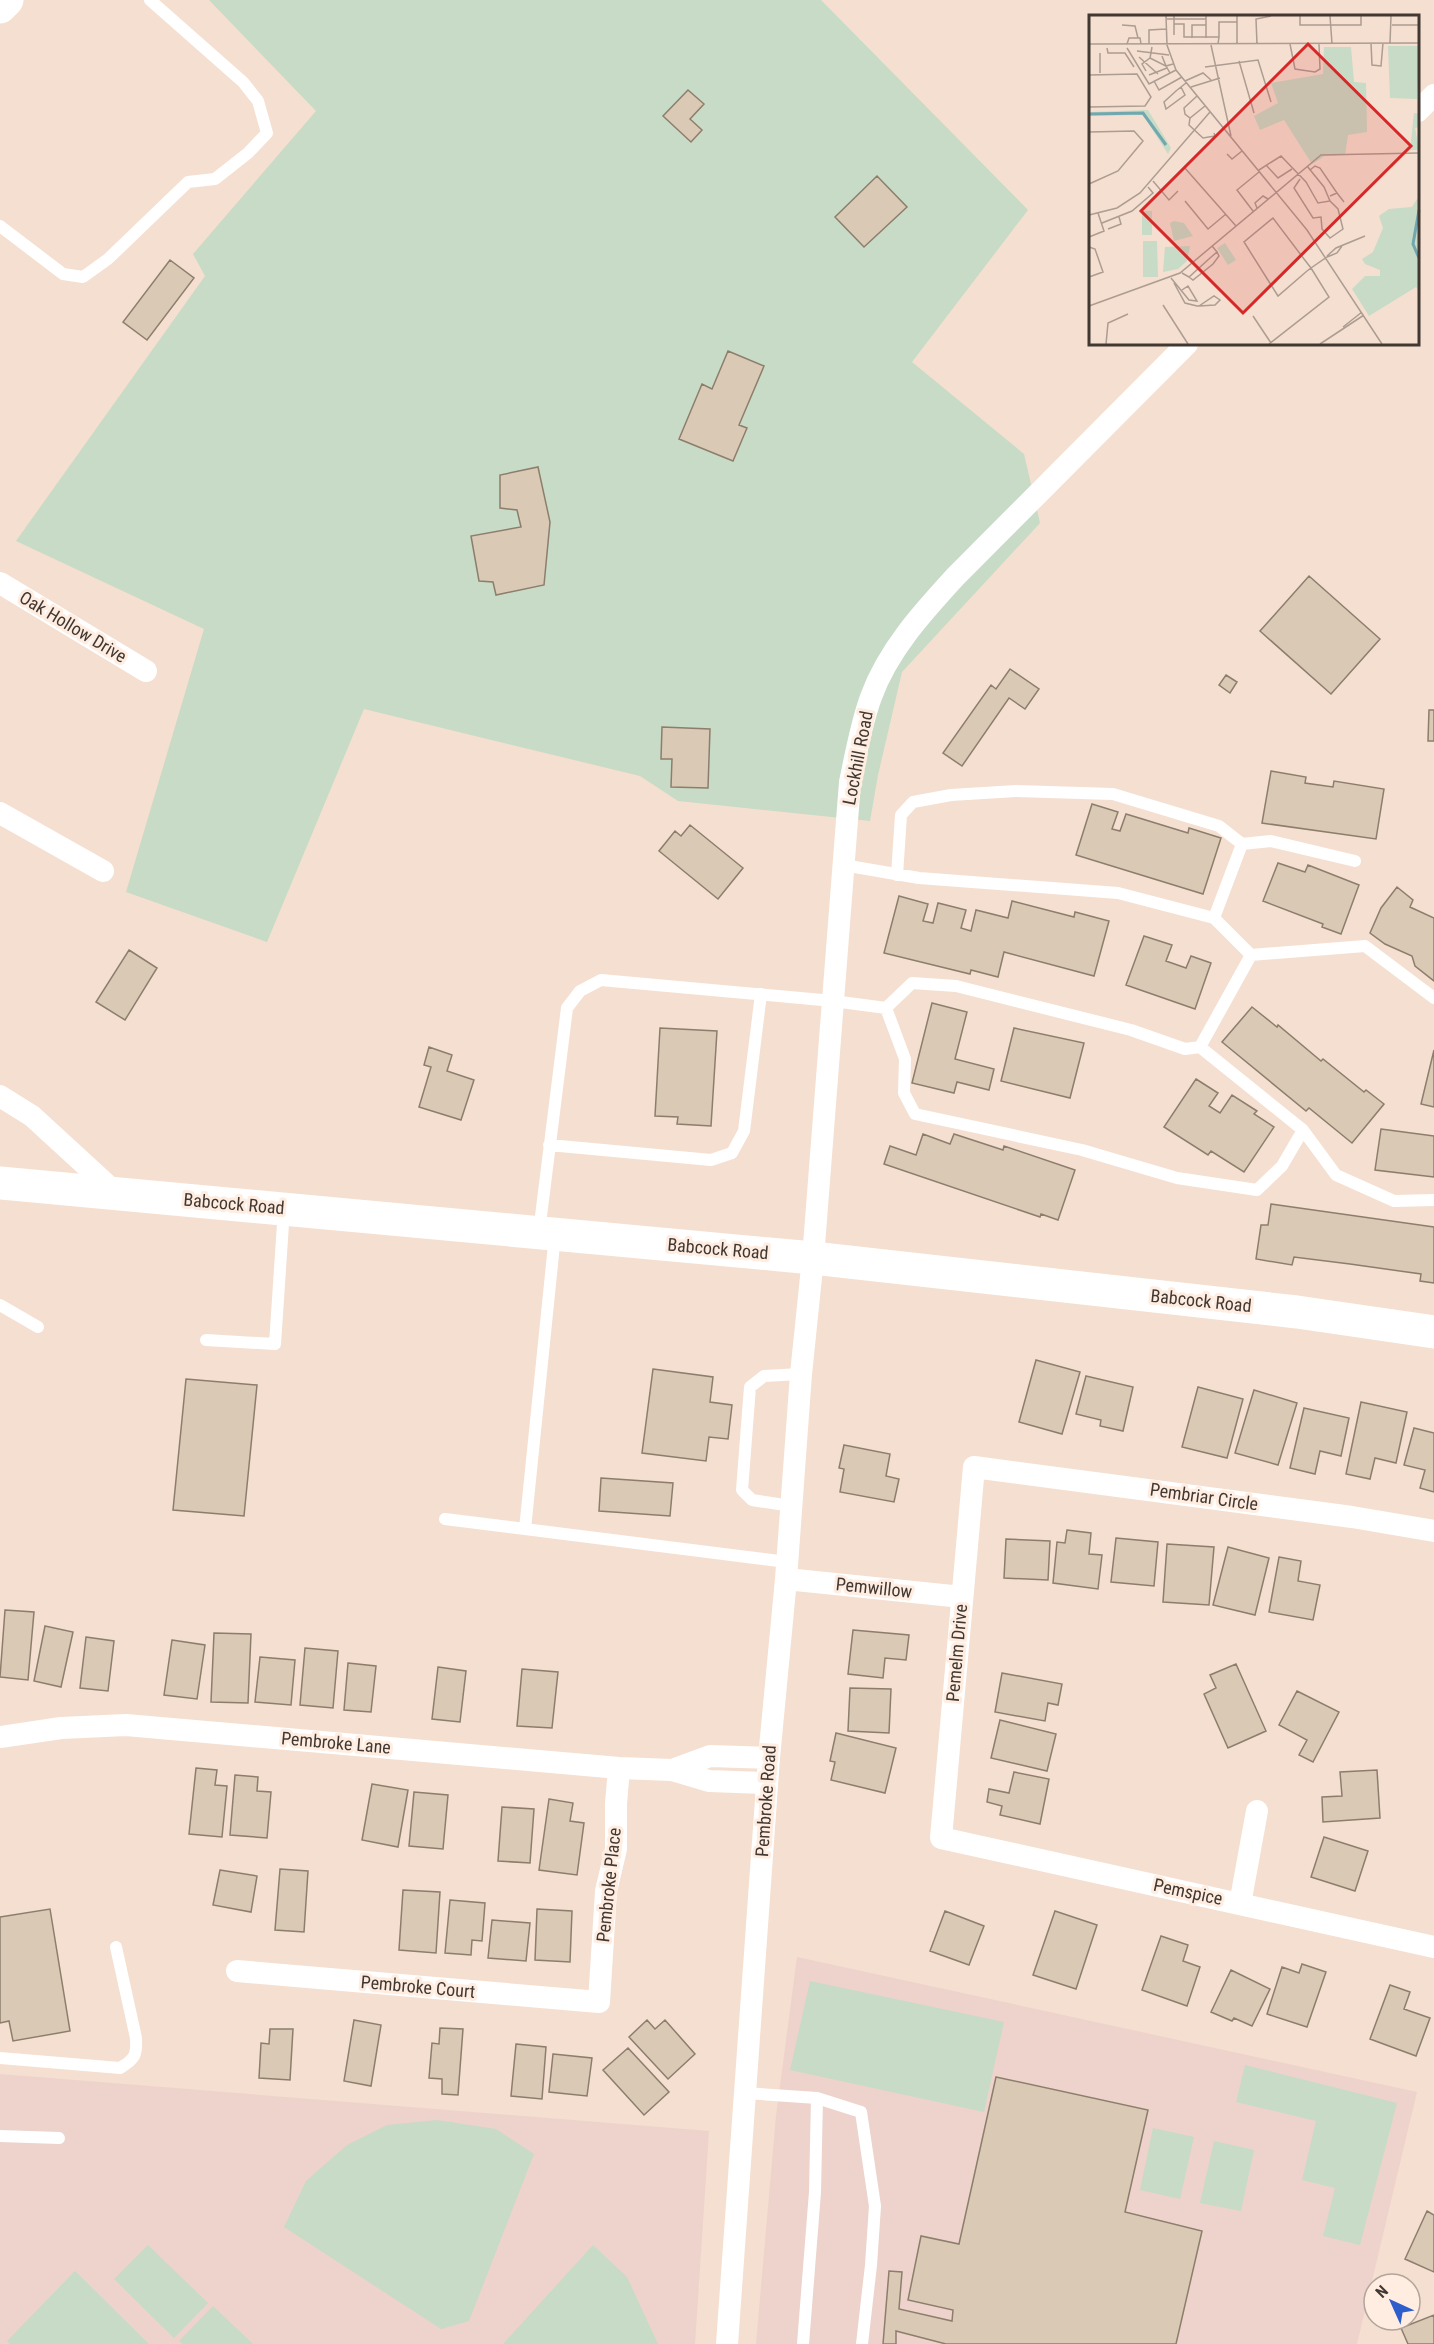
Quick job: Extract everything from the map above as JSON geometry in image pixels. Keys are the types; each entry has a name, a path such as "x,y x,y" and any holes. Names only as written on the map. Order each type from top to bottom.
{"main road":[{"path":"0,7 7,0"},
{"name":"Babcock Road","path":"0,1183 813,1258 1298,1312 1434,1332"}],"street":[{"path":"1419,110 1434,95"},
{"name":"Lockhill Road","path":"813,1258 850,782 871,695 896,648 921,614 1186,345"},
{"name":"Oak Hollow Drive","path":"0,583 146,671"},
{"path":"0,813 102,870"},
{"path":"0,1096 32,1116 117,1194"},
{"name":"Pembroke Road","path":"728,2344 767,1783 787,1570 801,1374 813,1258"},
{"name":"Pembriar Circle","path":"974,1467 1352,1517 1434,1531"},
{"name":"Pemelm Drive","path":"941,1838 974,1467"},
{"name":"Pemwillow","path":"787,1570 962,1596"},
{"name":"Pembroke Lane","path":"0,1737 61,1728 126,1725 619,1768 672,1770 709,1781 767,1783"},
{"name":"Pembroke Lane","path":"672,1770 710,1756 769,1758"},
{"name":"Pembroke Place","path":"599,2002 606,1891 615,1849 619,1768"},
{"path":"1240,1904 1257,1811"},
{"name":"Pemspice","path":"941,1838 1434,1947"},
{"name":"Pembroke Court","path":"237,1971 599,2002"}],"lane":[{"path":"0,226 63,273 83,277 108,259 188,182 215,179 248,153 267,133 258,101 243,82 150,0"},
{"path":"897,874 901,815 913,802 951,795 1016,792 1113,794 1220,826 1242,844 1271,841 1355,861"},
{"path":"1214,918 1242,844"},
{"path":"843,865 919,878 1118,893 1214,918 1251,955 1365,946 1434,998"},
{"path":"1200,1047 1251,955"},
{"path":"525,1529 547,1233 549,1145 567,1008 579,991 601,980 886,1008"},
{"path":"886,1008 912,983 956,986 1131,1030 1185,1049 1200,1047 1303,1130 1336,1174 1394,1201 1434,1200"},
{"path":"549,1145 711,1160 732,1154 744,1131 761,994"},
{"path":"886,1008 905,1059 904,1093 915,1114 1082,1150 1177,1178 1257,1190 1282,1166 1303,1130"},
{"path":"206,1340 275,1344 284,1208"},
{"path":"0,1305 38,1326"},
{"path":"791,1506 752,1500 742,1490 750,1387 764,1376 801,1374"},
{"path":"445,1519 525,1529 787,1570"},
{"path":"0,2058 120,2068 132,2061 137,2053 136,2038 116,1947"},
{"path":"745,2093 817,2098 861,2112 875,2206 862,2344"},
{"path":"803,2344 815,2192 817,2098"},
{"path":"0,2136 59,2138"}],"shaded area":[{"path":"797,1957 1417,2092 1374,2272 1362,2272 1362,2323 1357,2344 756,2344 776,2116"},
{"path":"0,2074 709,2131 695,2344 0,2344"}],"green space":[{"path":"209,0 821,0 1028,210 912,362 1024,454 1040,523 902,672 878,775 870,821 678,801 640,776 364,709 267,942 126,892 204,629 16,541 205,276 193,254 316,111","holes":["688,90 703,104 690,119 702,130 691,142 663,116","877,177 906,207 865,247 835,217","702,385 715,393 734,419 747,429 733,461 679,439","538,467 550,522 544,584 496,595 493,582 521,527 517,510 500,508 500,475"]},
{"path":"810,1981 1004,2022 984,2112 790,2070"},
{"path":"1245,2065 1397,2103 1360,2245 1323,2236 1335,2188 1302,2180 1316,2121 1236,2102"},
{"path":"437,2120 496,2129 534,2154 469,2321 441,2329 284,2227 306,2181 347,2145 387,2125"},
{"path":"1153,2128 1194,2137 1180,2199 1140,2190"},
{"path":"1214,2141 1254,2150 1241,2211 1200,2203"},
{"path":"148,2245 208,2303 174,2338 114,2279"},
{"path":"593,2245 627,2277 658,2344 503,2344"},
{"path":"75,2271 149,2344 10,2344 7,2341"},
{"path":"213,2306 253,2344 183,2344 179,2341"}],"building":[{"path":"688,90 704,104 690,119 702,130 691,142 663,116"},
{"path":"877,176 907,207 864,247 835,217"},
{"path":"170,260 194,278 147,340 123,322"},
{"path":"728,351 764,366 739,425 747,428 733,461 679,439 702,384 712,389"},
{"path":"538,467 550,522 544,585 496,595 493,582 479,581 471,536 521,527 517,510 500,508 500,475"},
{"path":"1309,576 1380,639 1331,694 1260,631"},
{"path":"1010,669 1039,689 1025,709 1009,698 962,766 943,753 991,685 996,689"},
{"path":"1226,675 1237,682 1230,693 1219,685"},
{"path":"1429,710 1434,710 1434,741 1428,741"},
{"path":"662,727 710,729 708,788 671,787 672,759 661,759"},
{"path":"1271,771 1306,777 1305,783 1333,787 1334,781 1384,789 1376,839 1262,823"},
{"path":"1092,804 1118,812 1112,829 1120,831 1126,814 1188,833 1189,828 1221,838 1203,894 1076,855"},
{"path":"690,825 743,868 718,899 659,851 675,831 681,836"},
{"path":"1278,863 1305,872 1308,865 1359,885 1341,934 1322,927 1323,924 1263,901"},
{"path":"1397,887 1413,900 1410,907 1434,918 1434,981 1415,966 1412,956 1385,944 1370,933 1381,908"},
{"path":"899,896 928,904 923,921 933,923 938,903 966,910 961,928 971,931 976,910 1008,918 1012,901 1074,917 1075,912 1109,921 1094,976 1004,952 998,977 971,970 970,974 884,953"},
{"path":"1144,936 1172,945 1166,961 1186,968 1191,956 1211,963 1195,1009 1126,985"},
{"path":"129,950 157,968 125,1020 96,1002"},
{"path":"932,1003 967,1012 955,1059 994,1069 989,1090 957,1082 954,1093 912,1083"},
{"path":"1252,1007 1277,1027 1278,1025 1321,1061 1323,1059 1364,1092 1366,1090 1384,1104 1352,1143 1309,1108 1306,1111 1222,1042"},
{"path":"660,1028 717,1031 711,1126 677,1124 678,1117 655,1116"},
{"path":"1014,1028 1084,1043 1070,1098 1001,1081"},
{"path":"429,1047 452,1055 447,1071 474,1080 461,1120 419,1107 431,1067 424,1065"},
{"path":"1434,1050 1434,1107 1421,1104"},
{"path":"1196,1079 1218,1093 1209,1106 1220,1113 1232,1095 1257,1111 1254,1114 1274,1127 1244,1172 1211,1151 1208,1155 1164,1127"},
{"path":"1381,1129 1434,1136 1434,1177 1375,1170"},
{"path":"923,1134 950,1144 954,1134 1003,1150 1004,1146 1075,1170 1058,1220 1041,1214 1040,1217 884,1164 890,1146 916,1155"},
{"path":"1271,1204 1434,1227 1434,1283 1420,1281 1421,1274 1350,1264 1294,1257 1292,1265 1256,1259 1261,1225 1268,1225"},
{"path":"1036,1360 1080,1372 1062,1434 1019,1422"},
{"path":"653,1369 713,1377 710,1402 732,1405 728,1439 709,1437 706,1461 642,1453"},
{"path":"1086,1376 1133,1387 1123,1431 1100,1426 1101,1420 1076,1414"},
{"path":"186,1379 257,1385 244,1516 173,1510"},
{"path":"1198,1387 1243,1399 1227,1458 1182,1447"},
{"path":"1254,1390 1297,1403 1278,1465 1235,1453"},
{"path":"1361,1402 1407,1412 1396,1463 1375,1458 1370,1479 1346,1474"},
{"path":"1304,1408 1349,1418 1341,1456 1320,1451 1315,1474 1290,1468"},
{"path":"1414,1428 1434,1433 1434,1492 1420,1488 1425,1470 1404,1465"},
{"path":"844,1445 890,1454 886,1476 899,1479 894,1502 840,1492 844,1469 839,1468"},
{"path":"601,1478 673,1483 670,1516 599,1511"},
{"path":"1067,1530 1091,1533 1089,1554 1102,1555 1098,1589 1053,1583 1057,1542 1065,1543"},
{"path":"1116,1538 1158,1542 1154,1586 1111,1582"},
{"path":"1006,1539 1050,1541 1048,1580 1004,1578"},
{"path":"1167,1544 1214,1547 1209,1605 1163,1602"},
{"path":"1228,1547 1269,1558 1255,1615 1213,1605"},
{"path":"1279,1557 1301,1561 1298,1581 1320,1585 1313,1620 1269,1612"},
{"path":"5,1610 34,1612 28,1680 0,1677"},
{"path":"45,1626 73,1632 61,1687 34,1681"},
{"path":"853,1630 909,1635 906,1660 885,1658 883,1678 848,1674"},
{"path":"214,1633 251,1634 248,1703 211,1702"},
{"path":"86,1637 114,1641 108,1691 80,1688"},
{"path":"172,1640 205,1645 197,1699 164,1695"},
{"path":"305,1648 338,1651 333,1708 300,1705"},
{"path":"260,1657 295,1660 291,1705 255,1702"},
{"path":"348,1663 376,1666 371,1712 344,1710"},
{"path":"1236,1664 1266,1731 1228,1748 1204,1694 1216,1688 1210,1675"},
{"path":"438,1667 466,1671 460,1722 432,1719"},
{"path":"522,1669 558,1672 552,1728 517,1726"},
{"path":"1002,1673 1062,1684 1058,1705 1048,1703 1045,1721 995,1712"},
{"path":"850,1688 891,1689 889,1733 848,1731"},
{"path":"1297,1691 1339,1712 1313,1762 1299,1755 1307,1740 1279,1725"},
{"path":"1000,1720 1056,1734 1047,1771 991,1758"},
{"path":"836,1733 896,1748 885,1793 831,1780 835,1762 830,1761"},
{"path":"196,1768 217,1770 215,1785 227,1786 222,1837 189,1834"},
{"path":"1377,1770 1380,1818 1323,1822 1322,1797 1342,1796 1340,1772"},
{"path":"1014,1772 1049,1779 1040,1824 1000,1815 1002,1806 987,1802 989,1789 1009,1793"},
{"path":"235,1775 258,1777 257,1791 271,1792 267,1838 230,1835"},
{"path":"372,1784 408,1790 398,1847 362,1840"},
{"path":"414,1792 448,1795 443,1849 409,1846"},
{"path":"549,1799 573,1803 570,1821 584,1823 577,1875 539,1870"},
{"path":"502,1807 534,1809 530,1863 498,1861"},
{"path":"1324,1837 1368,1851 1355,1891 1311,1877"},
{"path":"280,1869 308,1871 304,1932 275,1930"},
{"path":"220,1870 257,1876 251,1912 213,1905"},
{"path":"403,1890 440,1892 436,1953 399,1950"},
{"path":"450,1900 485,1903 482,1941 472,1940 471,1955 445,1953"},
{"path":"50,1909 70,2031 13,2041 9,2021 0,2023 0,1917"},
{"path":"537,1909 572,1911 570,1962 535,1960"},
{"path":"945,1911 984,1926 969,1965 930,1951"},
{"path":"1055,1911 1097,1925 1076,1989 1033,1975"},
{"path":"492,1920 530,1923 526,1961 488,1958"},
{"path":"1161,1936 1188,1945 1183,1961 1200,1967 1187,2006 1142,1990"},
{"path":"1302,1964 1326,1972 1307,2027 1267,2014 1282,1967 1299,1973"},
{"path":"1231,1970 1270,1989 1252,2026 1211,2012"},
{"path":"1390,1985 1410,1992 1404,2009 1430,2018 1416,2056 1370,2039"},
{"path":"354,2020 381,2025 371,2086 344,2081"},
{"path":"647,2020 655,2029 665,2020 695,2054 668,2079 629,2037"},
{"path":"440,2028 463,2029 458,2095 442,2094 442,2079 429,2078 432,2043 439,2044"},
{"path":"270,2029 293,2029 290,2080 259,2078 261,2043 269,2044"},
{"path":"516,2044 546,2047 542,2099 511,2096"},
{"path":"628,2048 669,2092 644,2115 603,2070"},
{"path":"553,2054 592,2058 587,2096 549,2092"},
{"path":"996,2077 1148,2110 1125,2212 1202,2231 1176,2344 946,2344 896,2331 896,2344 883,2344 889,2271 902,2272 899,2309 952,2321 953,2310 908,2300 921,2236 959,2244"},
{"path":"1427,2211 1434,2215 1434,2272 1405,2259"},
{"path":"1434,2315 1434,2344 1408,2344 1403,2332 1422,2332 1422,2320"}]}
